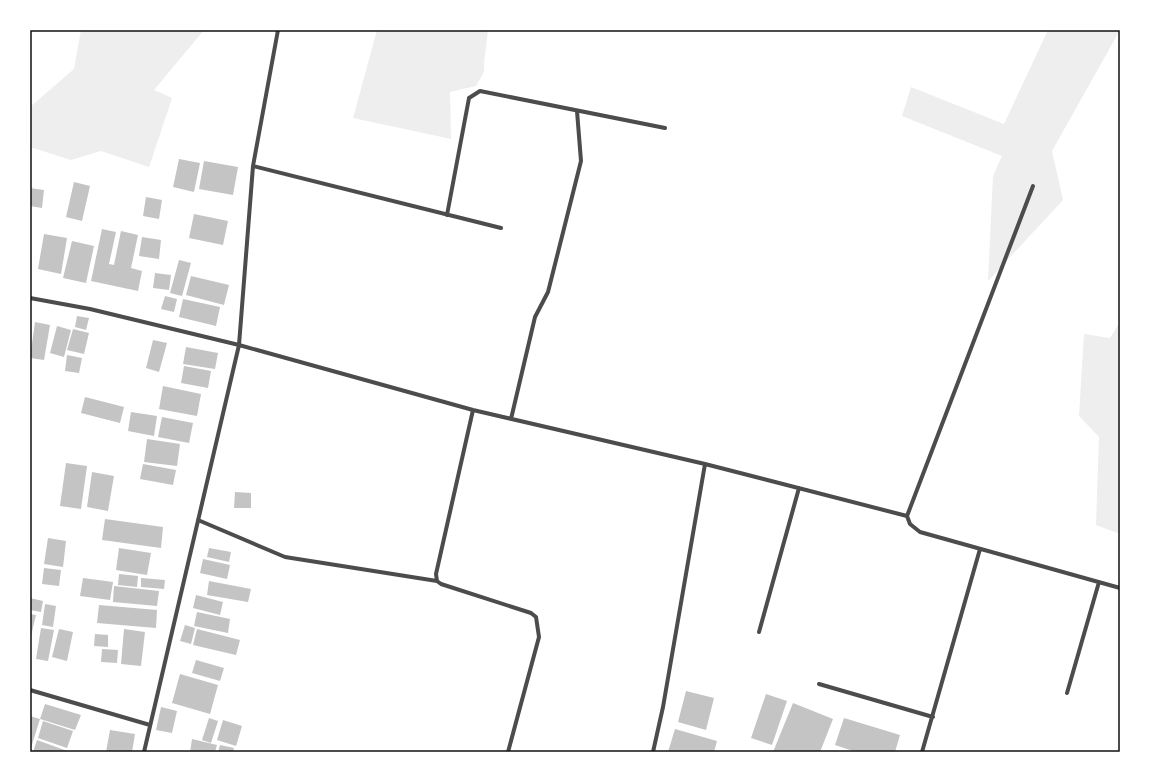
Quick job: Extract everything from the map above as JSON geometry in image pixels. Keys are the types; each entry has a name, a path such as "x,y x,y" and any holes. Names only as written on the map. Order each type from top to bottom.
{"street":[{"path":"144,752 239,344 253,166 278,30"},
{"path":"447,215 468,98 480,91 665,128"},
{"path":"511,419 535,317 548,292 581,161 577,111"},
{"path":"253,166 501,228"},
{"path":"1033,186 907,516 910,524 920,532 1120,588"},
{"path":"30,298 90,309 239,344 473,410 705,464 907,516"},
{"path":"437,581 436,574 473,410"},
{"path":"653,752 663,707 705,464"},
{"path":"759,632 799,488"},
{"path":"198,520 285,557 437,581 441,584 531,613 536,617 539,637 508,752"},
{"path":"922,752 980,549"},
{"path":"1067,693 1099,582"},
{"path":"818,684 933,717"},
{"path":"30,690 150,725"}],"shaded area":[{"path":"81,30 204,30 154,90 172,98 149,167 101,151 71,160 30,147 30,107 74,69"},
{"path":"377,30 488,30 484,72 476,86 450,92 451,139 353,118"},
{"path":"1048,30 1120,30 1052,151 1063,200 988,281 993,176 1002,156 902,116 911,87 1004,124"},
{"path":"1120,322 1120,534 1096,525 1099,437 1079,416 1084,334 1110,338"}],"building":[{"path":"179,159 200,163 194,192 173,187"},
{"path":"204,161 238,167 233,195 199,189"},
{"path":"74,182 90,186 82,221 66,217"},
{"path":"30,188 44,190 42,208 30,206"},
{"path":"146,197 162,200 159,219 143,216"},
{"path":"194,214 228,221 223,245 189,238"},
{"path":"102,229 116,232 109,264 114,265 121,231 138,235 131,268 142,271 138,291 91,281"},
{"path":"44,234 67,238 61,274 38,269"},
{"path":"142,237 161,240 159,259 139,256"},
{"path":"72,241 94,246 86,283 63,278"},
{"path":"179,260 191,263 182,296 170,293"},
{"path":"155,273 171,275 169,290 153,288"},
{"path":"191,276 229,285 224,305 186,295"},
{"path":"165,296 177,299 174,312 161,309"},
{"path":"183,299 220,307 216,326 179,317"},
{"path":"77,316 89,318 86,330 75,327"},
{"path":"35,322 50,325 44,360 30,358"},
{"path":"57,326 71,330 64,357 50,353"},
{"path":"73,329 89,333 84,354 67,350"},
{"path":"153,340 167,343 159,372 146,368"},
{"path":"186,347 218,353 215,369 183,364"},
{"path":"67,355 82,358 79,373 65,371"},
{"path":"184,366 211,371 208,388 181,383"},
{"path":"163,386 201,394 197,416 159,409"},
{"path":"85,397 124,407 120,423 81,413"},
{"path":"131,412 157,416 154,436 128,431"},
{"path":"162,417 193,423 189,443 158,437"},
{"path":"147,439 180,444 177,466 144,462"},
{"path":"66,463 87,466 81,509 60,506"},
{"path":"143,464 176,470 173,485 140,479"},
{"path":"92,472 114,476 108,511 87,507"},
{"path":"235,492 251,493 251,508 234,508"},
{"path":"105,519 163,527 161,548 102,540"},
{"path":"48,538 66,541 63,567 44,564"},
{"path":"119,548 151,553 147,575 116,570"},
{"path":"209,548 231,552 229,562 207,557"},
{"path":"203,559 230,565 227,579 200,573"},
{"path":"44,568 61,570 59,586 42,584"},
{"path":"119,574 138,576 137,587 118,585"},
{"path":"83,578 113,582 110,600 80,596"},
{"path":"141,578 165,580 164,589 141,587"},
{"path":"209,581 251,589 248,602 207,595"},
{"path":"114,586 159,591 157,606 113,602"},
{"path":"196,595 223,602 220,615 193,608"},
{"path":"30,598 43,601 41,612 30,610"},
{"path":"45,604 56,606 53,627 42,625"},
{"path":"99,605 157,610 156,628 97,623"},
{"path":"197,612 230,619 228,633 194,626"},
{"path":"30,614 36,615 31,636 30,636"},
{"path":"185,625 195,628 191,644 180,641"},
{"path":"41,628 54,630 48,661 36,659"},
{"path":"59,629 73,632 67,661 52,657"},
{"path":"124,629 145,632 141,666 121,664"},
{"path":"197,629 240,640 236,655 193,645"},
{"path":"95,634 108,635 108,647 94,646"},
{"path":"102,649 118,650 117,663 101,662"},
{"path":"196,660 224,668 220,681 192,673"},
{"path":"180,674 218,685 210,714 172,703"},
{"path":"686,691 714,698 706,730 678,722"},
{"path":"766,694 787,701 772,745 751,738"},
{"path":"793,703 833,719 820,752 773,752"},
{"path":"45,704 81,715 75,730 40,719"},
{"path":"161,707 177,711 172,733 156,730"},
{"path":"30,716 40,719 30,751"},
{"path":"209,718 218,721 211,743 202,740"},
{"path":"844,718 900,735 895,752 856,752 835,745"},
{"path":"223,720 242,726 236,746 217,740"},
{"path":"43,721 73,731 67,748 38,738"},
{"path":"675,729 717,741 714,752 668,752"},
{"path":"110,730 135,734 132,752 106,752"},
{"path":"192,739 217,745 215,752 190,752"},
{"path":"37,740 70,752 33,752"},
{"path":"220,745 234,748 233,752 218,752"}]}
